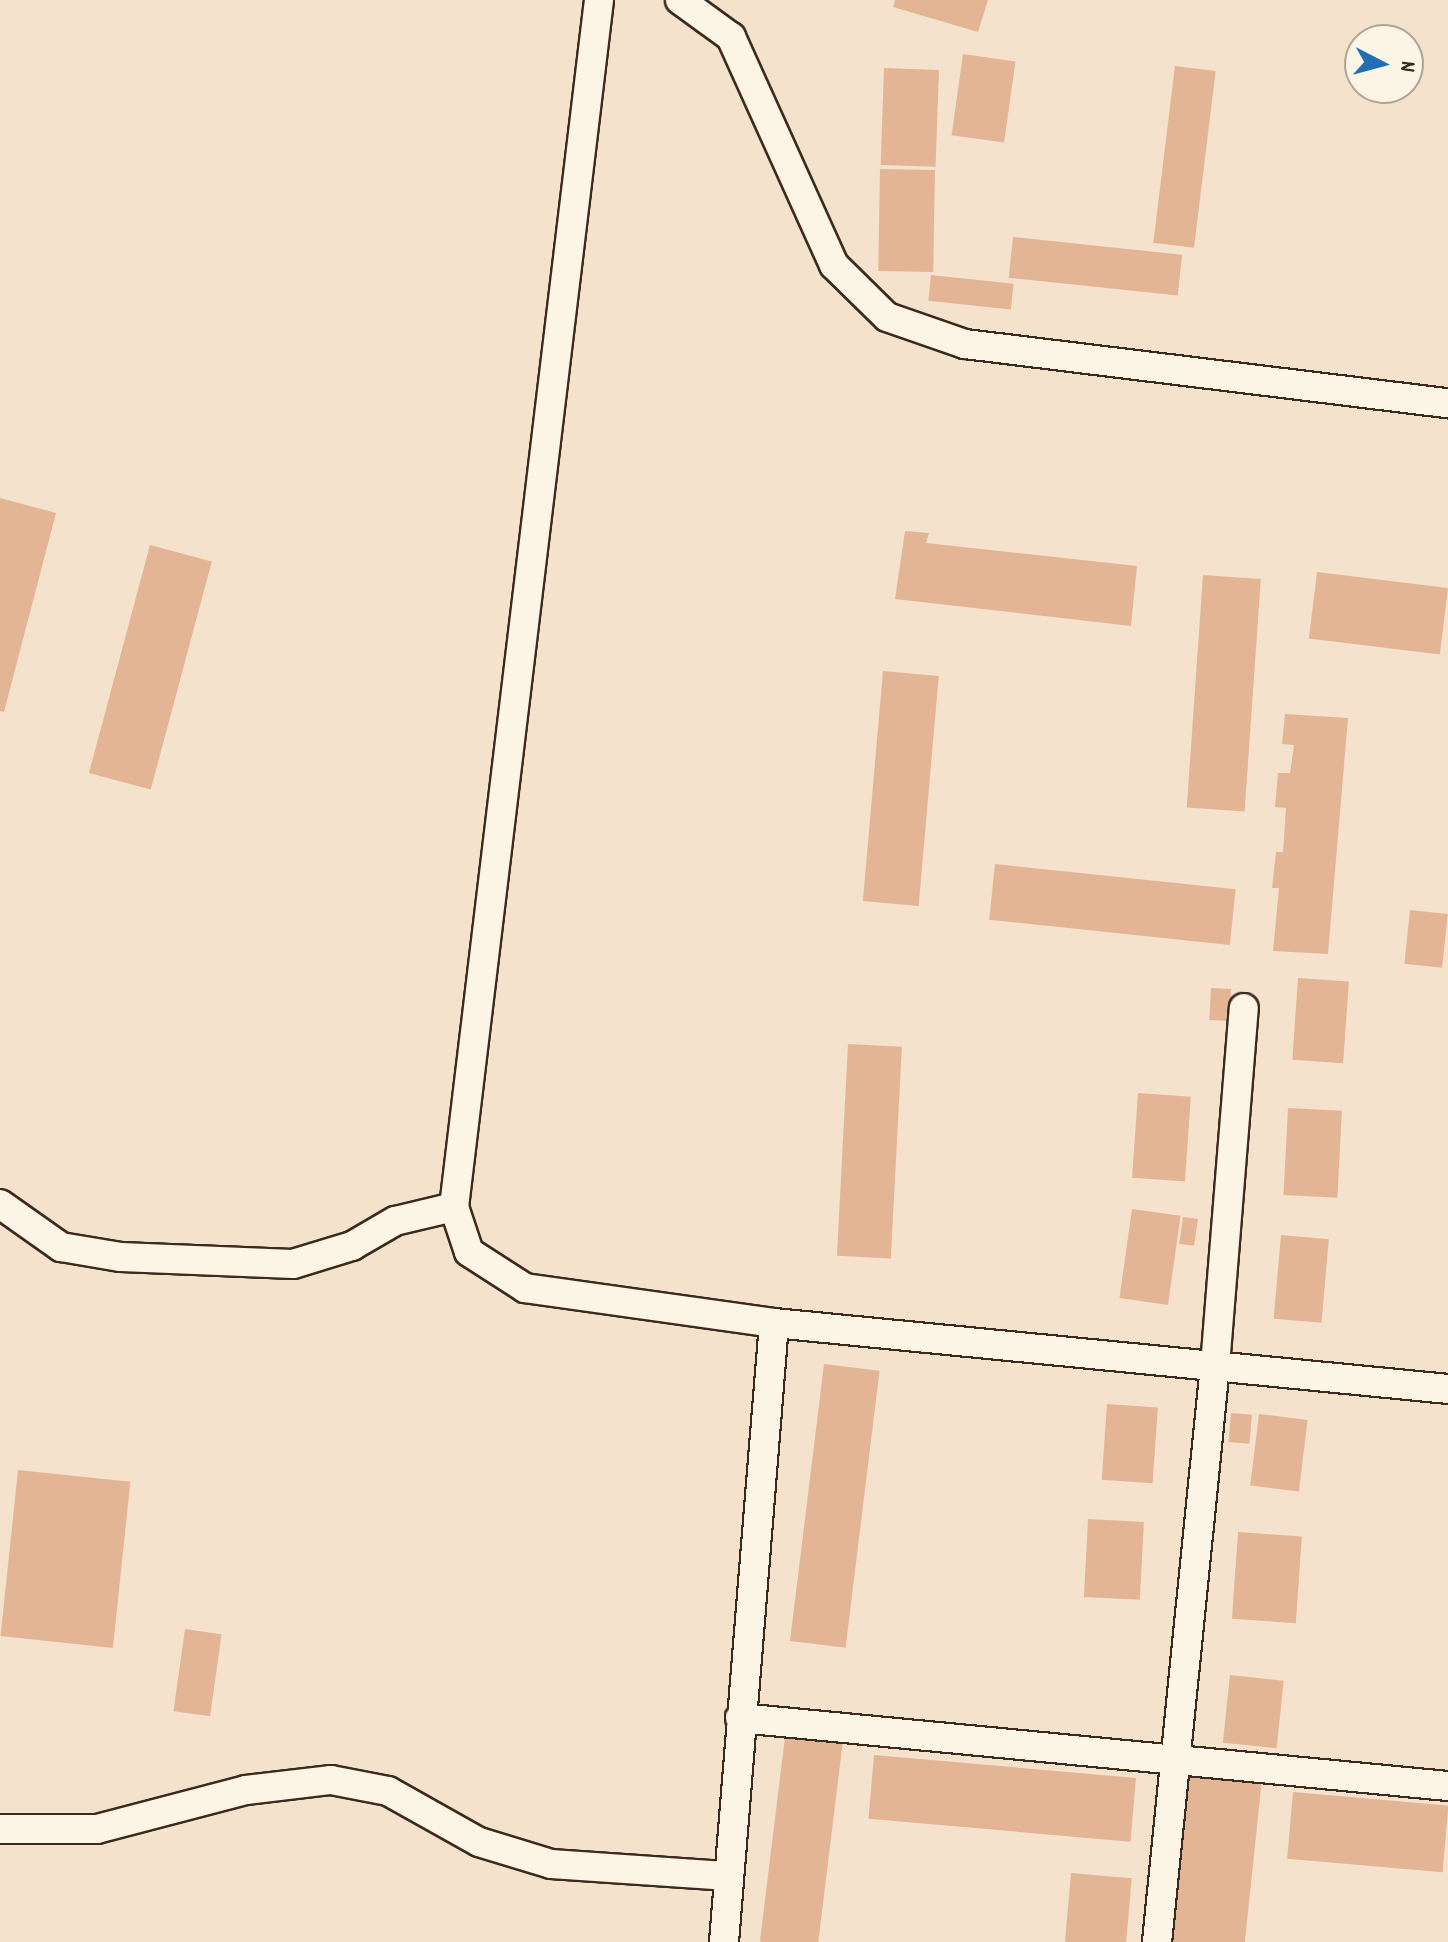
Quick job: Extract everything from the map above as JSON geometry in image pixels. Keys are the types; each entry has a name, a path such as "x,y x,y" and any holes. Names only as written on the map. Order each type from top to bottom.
{"street":[{"path":"599,0 454,1207 469,1252 525,1288 774,1323 1448,1389"},
{"path":"680,0 731,37 834,265 887,317 965,344 1448,403"},
{"path":"1157,1942 1215,1366 1244,1008"},
{"path":"0,1204 61,1247 121,1257 293,1264 352,1246 395,1221 454,1207"},
{"path":"724,1942 774,1323"},
{"path":"740,1718 1448,1786"},
{"path":"0,1829 97,1829 246,1790 331,1780 388,1791 479,1842 551,1864 729,1876"}],"building":[{"path":"895,0 988,0 978,32 893,7"},
{"path":"963,54 1015,61 1004,143 952,135"},
{"path":"1175,66 1216,71 1194,248 1153,243"},
{"path":"884,68 939,70 936,167 881,165"},
{"path":"880,169 935,170 933,272 878,271"},
{"path":"1013,237 1182,255 1178,296 1009,278"},
{"path":"931,275 1014,284 1011,310 928,301"},
{"path":"0,498 56,513 4,712 0,711"},
{"path":"905,531 929,533 926,543 1137,566 1131,626 895,599"},
{"path":"150,545 212,562 151,790 89,773"},
{"path":"1317,572 1448,588 1440,655 1309,639"},
{"path":"1203,575 1261,579 1245,811 1187,807"},
{"path":"883,671 939,676 919,906 863,901"},
{"path":"1285,714 1348,718 1328,954 1273,951 1279,888 1272,888 1276,852 1283,852 1286,808 1275,807 1278,773 1290,773 1294,745 1282,744"},
{"path":"995,864 1236,889 1230,945 989,920"},
{"path":"1410,910 1448,914 1442,968 1404,964"},
{"path":"1298,978 1349,982 1343,1063 1292,1060"},
{"path":"1211,988 1231,989 1229,1021 1209,1020"},
{"path":"848,1044 902,1047 891,1259 837,1256"},
{"path":"1138,1093 1191,1097 1185,1181 1132,1178"},
{"path":"1288,1108 1342,1111 1337,1198 1283,1195"},
{"path":"1132,1209 1181,1216 1168,1305 1119,1298"},
{"path":"1183,1217 1198,1219 1194,1246 1179,1244"},
{"path":"1281,1235 1329,1239 1321,1323 1274,1319"},
{"path":"824,1364 880,1371 846,1648 790,1641"},
{"path":"1107,1404 1158,1408 1153,1483 1102,1480"},
{"path":"1231,1413 1252,1415 1249,1444 1228,1442"},
{"path":"1259,1414 1308,1420 1299,1491 1250,1485"},
{"path":"18,1470 130,1482 113,1648 1,1636"},
{"path":"1088,1519 1144,1522 1140,1600 1084,1597"},
{"path":"1238,1532 1302,1536 1296,1623 1232,1619"},
{"path":"185,1629 222,1634 210,1716 173,1711"},
{"path":"1230,1675 1284,1681 1277,1748 1223,1743"},
{"path":"785,1737 843,1744 818,1942 760,1941"},
{"path":"874,1755 1136,1778 1130,1842 868,1819"},
{"path":"1187,1775 1262,1783 1245,1942 1169,1942"},
{"path":"1293,1792 1448,1806 1443,1872 1287,1859"},
{"path":"1071,1873 1132,1878 1126,1942 1065,1942"}]}
